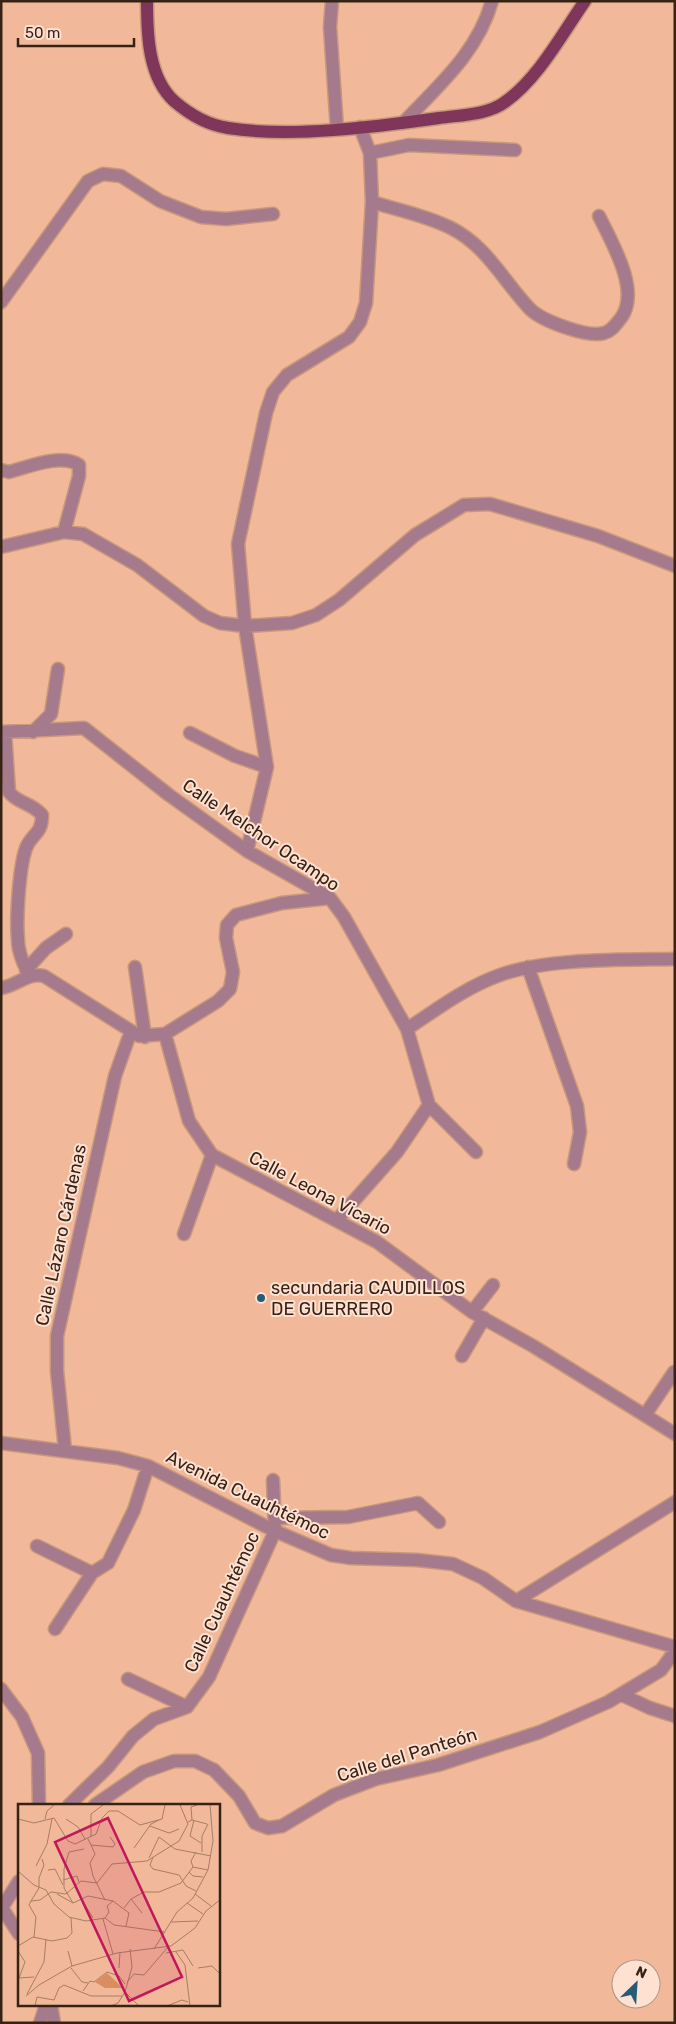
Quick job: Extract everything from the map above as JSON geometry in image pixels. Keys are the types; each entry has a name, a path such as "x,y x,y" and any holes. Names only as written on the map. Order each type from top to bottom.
{"main road":[{"path":"147,1 150,52 159,79 173,100 199,119 226,128 261,131 337,129 403,123 478,113 504,103 527,84 585,1"}],"street":[{"path":"332,1 330,27 337,129"},
{"path":"403,123 466,56 479,33 492,1"},
{"path":"247,850 267,768 245,626 238,544 266,413 273,392 287,375 349,337 360,322 366,303 372,202 370,153 360,127"},
{"path":"370,153 408,145 515,150"},
{"path":"1,302 88,181 103,174 121,176 160,201 201,218 226,219 274,214"},
{"path":"372,202 452,228 491,258 531,310 546,322 593,334 604,333 614,327 627,310 628,287 619,256 599,216"},
{"path":"1,470 9,472 59,460 72,461 79,465 79,476 64,532"},
{"path":"1,547 64,532 84,534 137,565 204,616 220,623 245,626 292,624 316,615 339,600 415,535 464,505 490,504 598,536 675,566"},
{"path":"33,732 51,714 58,669"},
{"name":"Calle Melchor Ocampo","path":"3,732 84,728 169,795 247,850 330,898 344,917 408,1029 429,1105"},
{"path":"3,732 9,792 14,798 34,806 42,815 42,826 27,846 23,866 18,941 28,973"},
{"path":"190,733 235,756 267,768"},
{"path":"28,973 44,976 130,1031 145,1037 165,1034 218,1001 230,988 233,972 226,938 227,925 236,915 282,903 330,898"},
{"path":"1,988 8,987 28,973 46,948 66,934"},
{"path":"408,1029 464,992 500,975 528,967 603,961 675,959"},
{"path":"135,967 145,1037"},
{"path":"528,967 577,1106 580,1132 574,1164"},
{"name":"Calle Lázaro Cárdenas","path":"65,1450 57,1371 57,1336 113,1085 130,1031"},
{"name":"Calle Leona Vicario","path":"165,1034 189,1121 212,1155 377,1242 472,1312 675,1434"},
{"path":"337,1220 396,1152 429,1105 476,1152"},
{"path":"184,1234 212,1155"},
{"path":"472,1312 493,1285"},
{"path":"462,1356 484,1318"},
{"path":"644,1415 674,1372"},
{"name":"Avenida Cuauhtémoc","path":"1,1443 118,1458 148,1466 275,1524 331,1555 350,1558 417,1560 453,1564 483,1578 516,1601 675,1647"},
{"path":"55,1630 92,1573 108,1562 134,1510 148,1466"},
{"path":"273,1480 275,1524 348,1517 418,1503 439,1522"},
{"path":"516,1601 675,1502"},
{"name":"Calle Cuauhtémoc","path":"187,1707 209,1677 275,1524"},
{"path":"37,1546 92,1573"},
{"path":"622,1695 661,1670 675,1652"},
{"path":"128,1679 187,1707"},
{"path":"1,1689 22,1717 38,1753 39,1804"},
{"path":"622,1695 650,1708 675,1716"},
{"name":"Calle del Panteón","path":"96,1804 143,1772 174,1761 195,1761 214,1770 239,1796 255,1823 268,1828 282,1826 334,1795 376,1779 438,1765 540,1732 622,1695"},
{"path":"70,1804 108,1767 133,1736 154,1718 187,1707"},
{"path":"18,1883 2,1908 18,1932"},
{"path":"40,2023 46,2006"},
{"path":"51,2006 54,2023"}],"place":[{"name":"secundaria CAUDILLOS DE GUERRERO","path":"261,1298"}]}
